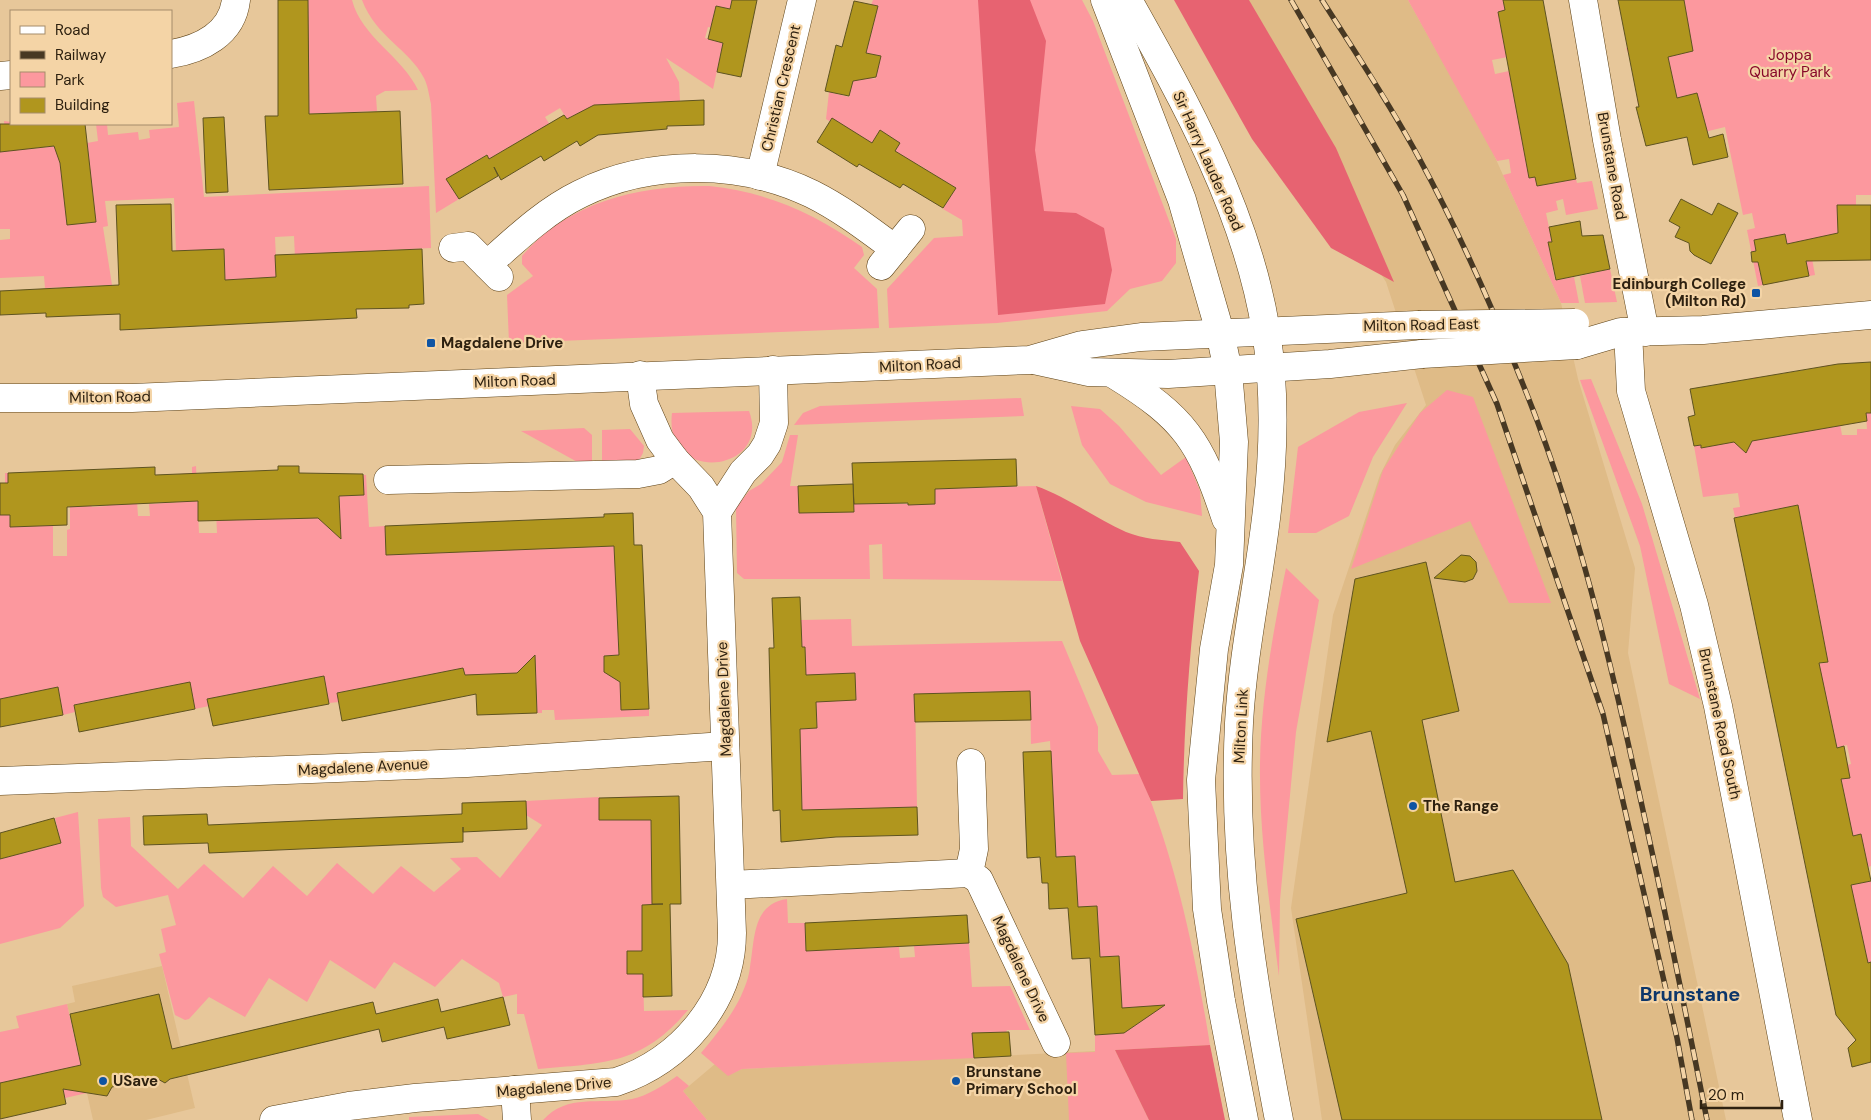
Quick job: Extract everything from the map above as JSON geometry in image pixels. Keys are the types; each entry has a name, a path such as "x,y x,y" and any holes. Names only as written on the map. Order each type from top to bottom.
{"main road":[{"path":"172,54 203,46 215,38 233,14 236,0"},
{"name":"Christian Crescent","path":"760,176 802,0"},
{"path":"1105,0 1182,200 1220,332 1228,371 1234,442 1229,565 1214,649 1206,719 1201,780 1202,829 1206,909 1221,1001 1244,1120"},
{"name":"Sir Harry Lauder Road","path":"1128,0 1178,90 1231,206 1248,256 1266,331"},
{"name":"Brunstane Road","path":"1583,0 1607,140 1632,332"},
{"path":"453,248 468,246 494,272 514,240 554,210 580,194 612,181 659,171 698,168 760,176 794,186 820,198 850,216 896,248"},
{"path":"1141,336 1181,324 1198,310 1208,293"},
{"name":"Milton Road East","path":"1220,332 1418,325 1576,334 1703,330 1871,315"},
{"name":"Milton Link","path":"1266,331 1270,369 1272,425 1268,508 1246,648 1239,723 1239,856 1256,1001 1279,1120"},
{"name":"Milton Road","path":"1030,360 1082,345 1141,336 1220,332"},
{"name":"Brunstane Road South","path":"1632,332 1631,391 1694,605 1718,706 1798,1120"},
{"name":"Milton Road East","path":"1270,369 1422,354 1576,334"},
{"name":"Milton Road","path":"0,398 132,398 1030,360 1089,372 1115,374 1270,369"},
{"path":"640,376 648,416 660,440 717,512 743,472 760,455 773,428 773,370"},
{"path":"1115,374 1160,404 1188,433 1206,464 1230,532"},
{"path":"388,480 644,474 659,470 684,468 723,478 743,472"},
{"name":"Magdalene Drive","path":"274,1120 384,1101 616,1082 638,1075 659,1062 688,1038 709,1009 727,971 732,947 717,512"},
{"name":"Magdalene Avenue","path":"0,781 580,757 647,750 725,746"},
{"path":"731,885 969,873 974,849 971,764"},
{"name":"Magdalene Drive","path":"969,873 979,880 1056,1042"},
{"path":"515,1090 517,1120"}],"shaded area":[{"path":"978,0 1030,0 1046,41 1035,150 1044,211 1076,213 1104,228 1112,270 1105,304 998,315"},
{"path":"1174,0 1249,0 1336,148 1394,282 1331,248 1252,139"},
{"path":"1205,0 1408,0 1490,146 1561,303 1578,379 1635,568 1628,653 1726,1120 1322,1120 1291,908 1333,615 1380,475 1395,445 1426,405 1386,282"},
{"path":"1036,486 1059,496 1126,532 1146,538 1180,542 1199,571 1188,685 1183,799 1151,801 1080,641"},
{"path":"162,966 195,1108 146,1120 93,1120 67,1004 75,1002 72,986"},
{"path":"1210,1045 1225,1120 1149,1120 1115,1050"},
{"name":"Brunstane Primary School","path":"1115,1050 1224,1120 707,1120 683,1091 715,1064 728,1075 742,1069"}],"green space":[{"path":"308,0 352,0 364,25 402,67 418,90 385,91 376,96 377,111 279,115 278,10"},
{"path":"362,0 732,0 730,9 716,6 713,18 726,30 708,27 705,38 723,43 713,89 666,58 679,82 680,101 596,105 567,119 560,108 545,117 552,128 529,135 489,159 486,155 447,179 459,199 436,213 431,104 424,78 410,59 375,24"},
{"path":"873,0 1082,0 1093,21 1176,239 1176,263 1162,281 1130,289 1107,311 997,323 889,328 887,289 934,238 963,236 962,220 943,209 956,188 916,163 913,167 893,155 900,143 880,130 870,147 826,119 829,92 849,97 855,74 875,79 881,56 866,53 878,7 871,5"},
{"path":"1408,0 1503,0 1505,10 1498,12 1513,56 1492,60 1495,74 1509,71 1538,186 1576,179 1577,183 1592,181 1598,209 1566,215 1563,199 1556,201 1558,210 1546,213 1552,242 1548,242 1555,280 1574,277 1579,303 1561,303 1503,175 1511,173 1509,159 1497,161"},
{"name":"Joppa Quarry Park","path":"1684,0 1871,0 1871,195 1856,195 1856,205 1837,206 1838,236 1809,242 1815,275 1809,276 1802,241 1787,244 1785,234 1770,237 1756,250 1763,285 1758,286 1747,230 1755,228 1752,213 1743,215 1725,127 1688,136 1686,107 1700,104 1697,93 1639,107 1637,100 1675,89 1668,57 1692,51 1690,40 1628,53 1626,48 1673,41"},
{"path":"194,101 204,197 429,186 431,248 369,251 369,267 342,264 341,252 295,257 294,236 275,237 277,281 227,324 224,249 176,251 174,198 105,201 108,226 103,227 112,285 45,288 44,276 0,278 0,240 10,239 10,229 0,229 0,152 7,151 4,121 10,122 10,125 27,125 30,149 58,146 60,159 89,156 87,143 98,141 96,125 107,125 108,135 138,132 139,140 150,138 149,130 179,127 177,103","holes":["93,193 96,222 67,225 64,196"]},
{"path":"709,186 751,193 789,206 826,224 862,247 864,255 854,268 877,289 879,328 509,343 507,295 533,276 522,264 522,256 540,237 584,209 608,200 658,189"},
{"path":"1610,269 1617,302 1585,303 1580,276"},
{"path":"1829,365 1842,435 1857,435 1857,429 1867,429 1866,413 1871,413 1871,866 1868,867 1804,846 1845,798 1842,785 1795,794 1823,783 1849,777 1847,765 1851,764 1847,745 1816,752 1830,716 1827,702 1812,705 1799,668 1828,662 1796,622 1820,617 1815,591 1794,569 1810,566 1798,505 1735,517 1733,508 1740,507 1738,493 1703,497 1694,446 1701,445 1702,448 1713,446 1749,427 1763,436 1752,378 1757,377 1757,379 1763,378 1774,437 1786,435 1783,422 1824,366"},
{"path":"1591,379 1642,504 1700,699 1669,684 1640,546 1580,380"},
{"path":"1447,390 1473,397 1551,603 1509,603 1470,521 1351,569 1383,470 1420,413"},
{"path":"1021,398 1024,416 794,425 803,413 820,406"},
{"path":"1407,403 1373,457 1349,516 1316,533 1288,533 1298,447 1359,412"},
{"path":"1071,406 1100,409 1119,426 1161,475 1186,457 1200,491 1202,516 1146,502 1110,484 1082,445"},
{"path":"749,411 752,432 745,447 732,458 716,462 698,461 683,452 674,436 672,413"},
{"path":"584,428 592,435 592,470 521,431"},
{"path":"630,429 644,446 639,460 602,469 602,430"},
{"path":"790,435 798,435 790,486 798,486 799,513 854,512 854,504 935,504 935,489 1036,486 1062,581 883,579 882,544 869,545 870,579 744,579 737,573 736,508 749,491 761,484 782,462"},
{"path":"196,466 199,533 217,533 216,510 322,517 340,525 339,476 347,476 348,496 364,495 363,475 366,475 369,527 385,526 614,545 619,655 604,656 604,672 620,677 621,710 649,709 649,716 555,720 554,710 542,710 542,713 537,713 535,669 467,687 463,668 337,693 339,702 329,703 323,676 207,699 209,706 195,709 190,682 74,705 75,712 63,715 58,687 0,699 0,483 5,483 5,473 8,473 10,527 53,505 53,556 67,556 67,530 70,529 70,470 92,507 107,506 107,503 135,471 138,516 150,516 149,504 181,502 180,474 192,473 192,467"},
{"path":"1286,568 1319,600 1296,732 1280,900 1279,976 1263,844 1260,764 1268,665"},
{"path":"851,619 852,646 1062,641 1098,727 1098,751 1112,775 1140,774 1153,807 1183,907 1204,1010 1210,1045 1115,1050 1149,1120 1069,1120 1066,1053 1095,1052 1095,1035 1124,1033 1139,1023 1139,1007 1122,1008 1119,956 1100,957 1097,906 1078,907 1075,856 1056,857 1050,741 1031,744 1030,691 915,694 917,807 802,810 800,729 817,728 816,701 799,686 806,667 805,648 802,647 801,620","holes":["843,673 855,673 855,700 843,700"]},
{"path":"650,796 653,905 642,905 642,951 627,951 627,974 643,974 644,1011 688,1010 654,1042 620,1058 602,1062 538,1069 524,1014 517,1014 517,994 503,997 499,983 462,959 435,987 394,962 375,989 330,960 307,1002 269,978 245,1017 209,997 189,1019 185,1020 175,1015 159,954 166,952 161,929 176,925 168,895 116,907 103,897 101,888 98,819 130,817 131,846 178,889 204,864 243,898 273,866 307,896 337,863 373,894 401,866 434,892 461,869 450,858 477,857 500,878 542,825 526,815 526,801 599,797 600,820 616,820 616,797"},
{"path":"78,812 84,906 60,928 0,944 0,859 61,843 55,818"},
{"path":"1871,881 1871,962 1857,965 1824,954 1821,945 1862,937 1856,907 1830,912 1833,889"},
{"path":"787,899 788,923 805,923 806,951 899,947 900,958 915,957 914,946 969,943 972,987 1010,986 1030,1030 973,1033 974,1058 742,1069 728,1076 701,1053 728,1019 741,996 749,974 757,924 761,915 776,902"},
{"path":"67,1004 87,1093 65,1098 58,1070 0,1083 0,1032 19,1028 16,1016"},
{"path":"677,1076 689,1086 683,1091 707,1120 543,1120 563,1106 573,1103 620,1101 638,1098"},
{"path":"478,1114 489,1120 409,1120 409,1117"}],"building":[{"path":"278,0 308,0 309,114 400,111 403,184 269,190 265,116 278,116"},
{"path":"732,0 757,0 741,77 717,72 723,43 708,39 716,6 730,9"},
{"path":"1503,0 1543,0 1576,179 1537,186 1535,177 1529,178 1498,12 1505,10"},
{"path":"1618,0 1684,0 1693,51 1668,57 1677,98 1697,93 1709,138 1723,134 1728,157 1693,165 1687,137 1646,146 1636,107 1639,107"},
{"path":"854,1 878,6 866,53 881,56 876,77 853,81 849,96 825,91 836,45 842,47"},
{"path":"704,100 704,125 667,126 667,129 598,135 580,146 577,141 544,161 541,156 501,180 494,167 498,176 459,199 446,179 487,155 489,159 564,115 567,119 594,105"},
{"path":"224,117 228,192 206,193 203,118"},
{"path":"832,118 872,143 880,130 900,143 895,151 956,188 943,208 903,184 900,188 859,164 857,167 817,142"},
{"path":"0,124 85,125 96,222 67,225 60,163 54,146 0,152"},
{"path":"1681,199 1712,215 1718,203 1738,213 1711,264 1694,255 1690,251 1689,243 1675,237 1680,227 1669,221"},
{"path":"171,204 172,251 224,249 225,280 276,277 275,255 422,249 424,304 409,305 409,308 356,309 357,318 120,330 120,314 46,317 46,313 0,315 0,291 119,285 116,205"},
{"path":"1837,205 1871,205 1871,260 1806,261 1809,276 1763,285 1758,262 1752,262 1751,252 1756,251 1754,240 1785,234 1787,244 1838,233"},
{"path":"1580,221 1582,236 1603,235 1610,269 1556,280 1548,242 1552,242 1549,227"},
{"path":"1871,362 1871,413 1866,413 1867,421 1752,441 1746,453 1734,442 1701,448 1701,445 1694,446 1688,417 1695,415 1690,389 1838,364"},
{"path":"1016,459 1017,486 935,489 935,504 854,504 852,463"},
{"path":"278,466 299,466 299,473 363,474 364,495 339,496 341,539 318,518 198,521 198,501 67,507 67,525 10,527 10,515 0,515 0,483 8,483 8,473 155,467 155,475 278,470"},
{"path":"853,484 854,512 799,513 798,486"},
{"path":"1798,505 1828,662 1819,663 1837,748 1844,746 1850,778 1841,779 1853,836 1861,834 1871,881 1851,885 1868,963 1871,962 1871,1062 1852,1067 1848,1048 1856,1040 1836,1015 1734,518"},
{"path":"633,513 634,545 642,545 649,709 621,710 620,682 604,672 604,656 619,655 614,546 386,555 385,526 604,517 604,514"},
{"path":"1461,555 1470,556 1476,562 1477,571 1473,579 1465,582 1434,578"},
{"name":"The Range","path":"1426,562 1459,711 1422,720 1455,882 1513,870 1568,964 1602,1120 1342,1120 1296,919 1407,893 1371,731 1327,742 1355,579"},
{"path":"800,597 802,647 805,647 806,675 855,673 856,700 816,702 817,728 800,729 802,810 917,807 918,835 836,837 781,842 780,810 773,811 769,648 774,648 772,598"},
{"path":"535,655 537,713 477,715 476,694 342,721 337,693 463,668 465,675 517,673"},
{"path":"324,676 329,704 213,726 207,699"},
{"path":"190,682 195,709 79,732 74,705"},
{"path":"58,687 63,715 0,727 0,699"},
{"path":"1030,691 1031,720 915,722 914,694"},
{"path":"1051,751 1056,857 1075,856 1078,907 1097,906 1100,957 1119,956 1122,1008 1165,1005 1124,1033 1095,1035 1090,958 1072,959 1068,908 1049,909 1048,883 1042,883 1040,857 1027,858 1023,752"},
{"path":"679,796 681,904 670,904 672,996 643,997 643,974 627,974 627,951 642,951 642,905 663,904 652,904 651,820 599,820 599,798"},
{"path":"526,801 527,829 463,832 463,842 209,853 208,843 144,845 143,816 207,814 208,825 462,814 462,803"},
{"path":"54,818 61,843 0,859 0,833"},
{"path":"967,915 969,943 806,951 805,923"},
{"path":"159,994 172,1049 373,1002 376,1014 438,999 441,1012 503,997 510,1025 447,1039 444,1027 382,1042 379,1029 170,1079 165,1083 156,1078 112,1087 107,1096 63,1089 66,1104 0,1119 0,1083 81,1065 70,1014"},
{"path":"1009,1032 1011,1056 974,1058 972,1033"}],"railway":[{"path":"1291,0 1403,195 1497,404 1603,714 1677,1038 1692,1120"},
{"path":"1322,0 1396,118 1447,213 1499,325 1540,427 1556,473 1597,613 1620,708 1661,892 1707,1120"}],"place":[{"name":"Edinburgh College (Milton Rd)","path":"1756,293"},
{"name":"Magdalene Drive","path":"431,343"},
{"name":"The Range","path":"1413,806"},
{"name":"USave","path":"103,1081"},
{"name":"Brunstane Primary School","path":"956,1081"}],"district":[{"name":"Brunstane","path":"1690,994"}]}
